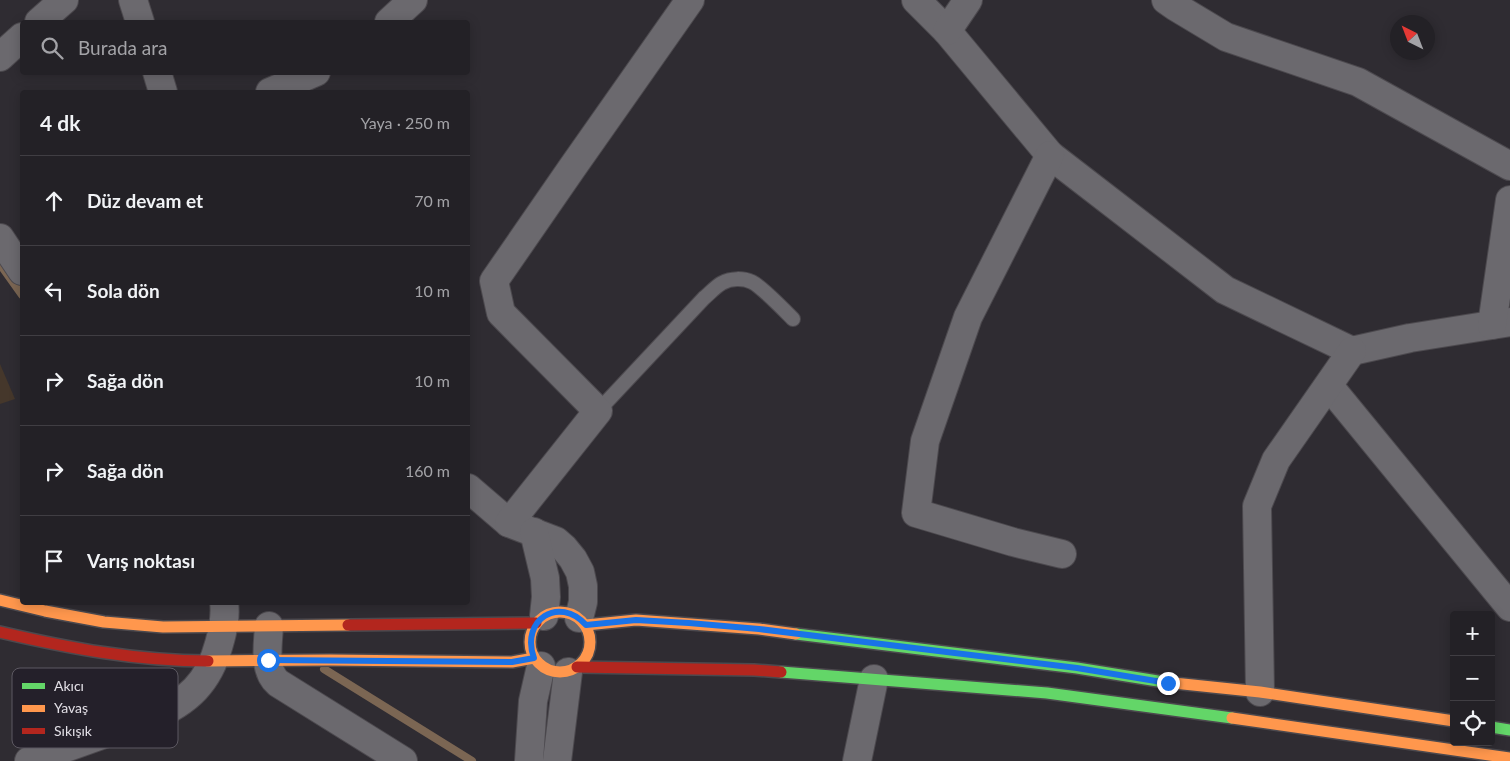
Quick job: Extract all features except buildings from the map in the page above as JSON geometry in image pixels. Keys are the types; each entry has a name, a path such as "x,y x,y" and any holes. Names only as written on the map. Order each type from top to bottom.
{"street":[{"path":"41,20 64,0"},
{"path":"133,0 139,20"},
{"path":"391,20 413,0"},
{"path":"509,524 598,411 501,313 494,281 690,0"},
{"path":"916,0 947,31 1050,155 1225,290 1352,351 1410,338 1501,323 1510,200"},
{"path":"947,31 968,0"},
{"path":"1166,0 1176,8 1226,37 1358,82 1510,166"},
{"path":"0,57 20,39"},
{"path":"157,75 162,90"},
{"path":"275,90 309,75"},
{"path":"1050,155 968,318 925,441 916,513 1013,542 1062,554"},
{"path":"0,238 20,268"},
{"path":"1260,692 1256,506 1276,460 1352,351"},
{"path":"1329,386 1510,607"},
{"path":"470,490 509,524 556,541 573,559 580,572 583,586 583,622"},
{"path":"534,532 545,578 546,597 540,620"},
{"path":"0,600 20,605"},
{"path":"20,605 104,622 163,627 224,614 269,626 540,620"},
{"path":"529,761 537,662 530,640 532,631 540,620 552,612 562,612 571,613 583,622 590,634 591,644 589,653 584,661 573,670 557,761"},
{"path":"178,704 199,686 208,674 214,661 224,614"},
{"path":"583,622 636,620 759,629 1077,668 1168,683 1260,692 1450,720"},
{"path":"269,626 268,660 270,674 278,683 403,761"},
{"path":"0,632 104,654 151,659 214,661 537,662 549,670 558,673 573,670 754,670 1047,693 1510,758"},
{"path":"857,761 874,679"},
{"path":"1495,728 1510,730"},
{"path":"29,761 65,748"}],"lane":[{"path":"598,411 704,298 723,282 732,279 743,279 754,283 793,319"}],"shaded area":[{"path":"0,364 15,399 0,404"}],"waterway":[{"path":"0,264 20,292"},
{"path":"324,669 472,761"}],"traffic: fast":[{"path":"796,634 1077,668 1164,682"},
{"path":"781,672 1047,693 1232,718"},
{"path":"1495,728 1510,730"}],"traffic: slow":[{"path":"0,600 20,605"},
{"path":"20,605 104,622 163,627 348,625"},
{"path":"554,612 566,612 577,617 585,625 590,636 590,642 588,654 577,667 566,672 554,672 543,667 535,659 530,648 530,636 535,625 543,617 554,612"},
{"path":"586,625 636,620 759,629 796,634"},
{"path":"208,661 512,662 534,658"},
{"path":"1164,682 1260,692 1450,720"},
{"path":"1232,718 1510,758"}],"traffic: jam":[{"path":"348,625 536,623"},
{"path":"0,632 129,656 208,661"},
{"path":"577,667 781,672"}],"route":[{"path":"268,660 512,662 534,658 530,640 536,623 552,612 562,612 571,613 586,625 636,620 759,629 1077,668 1168,683"}]}
